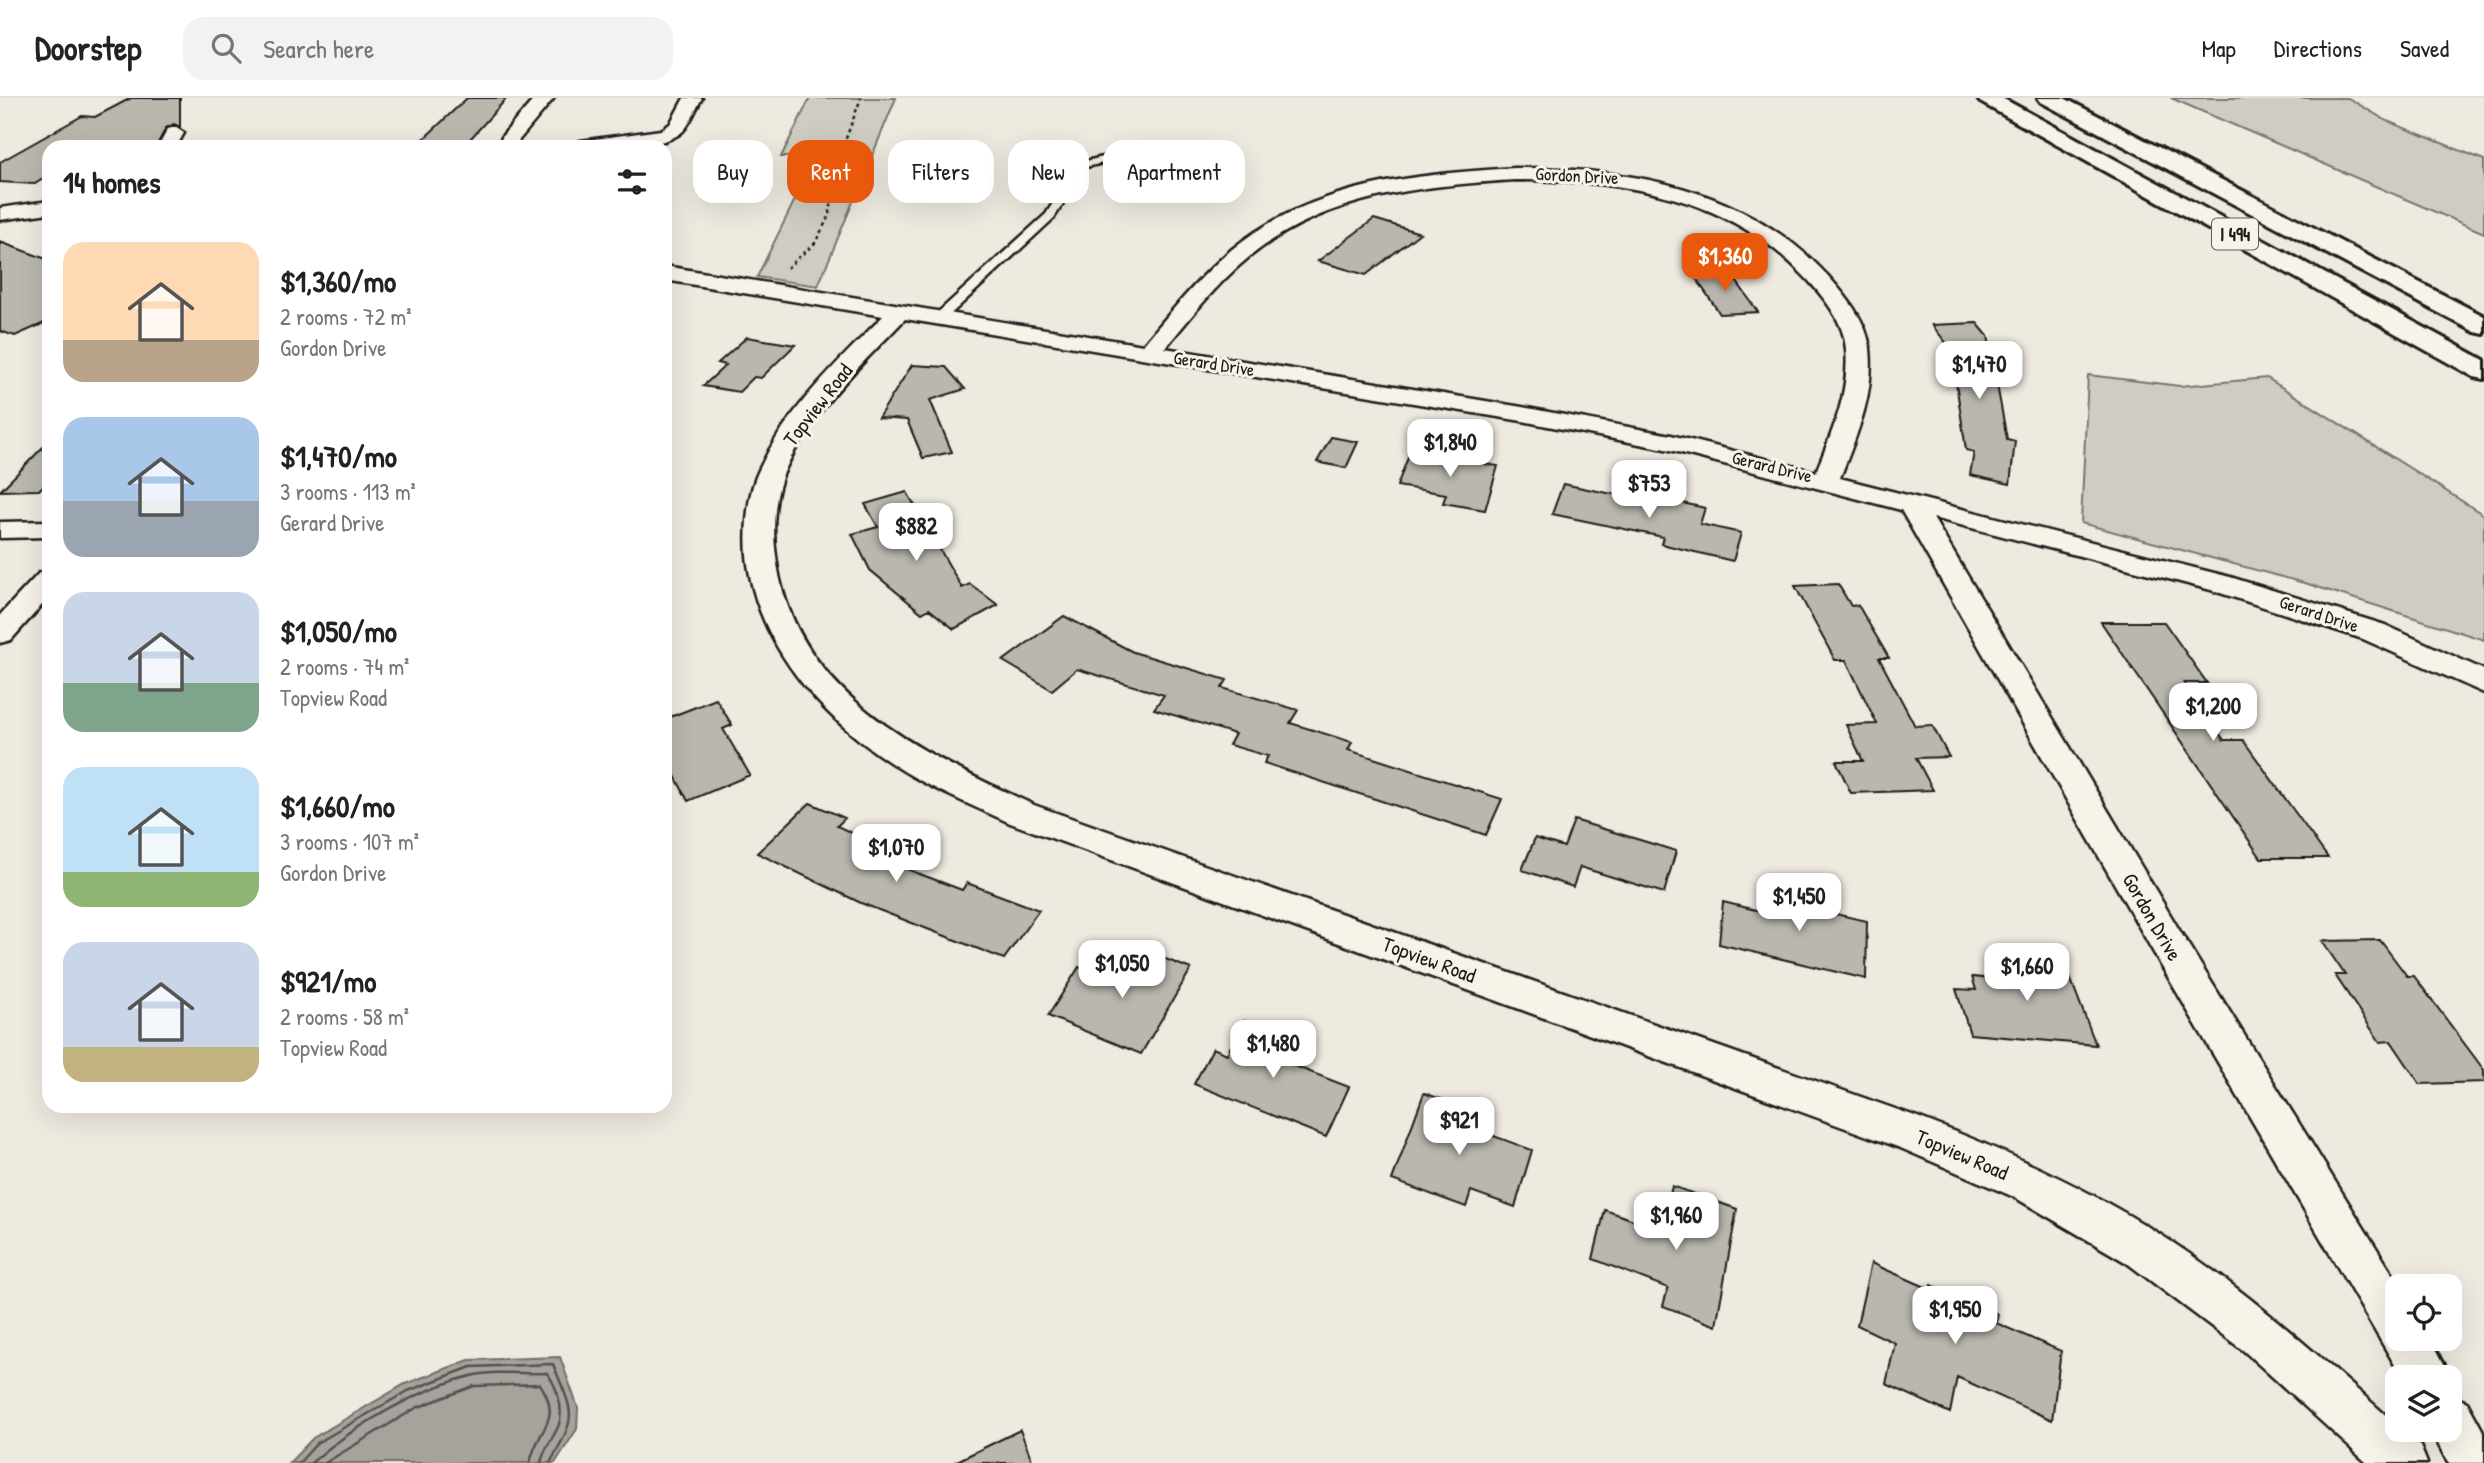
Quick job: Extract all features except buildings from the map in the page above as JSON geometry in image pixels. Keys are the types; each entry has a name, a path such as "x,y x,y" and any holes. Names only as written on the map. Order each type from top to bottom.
{"highway":[{"name":"I 494","path":"1987,98 2484,371"},
{"name":"I 494","path":"2048,98 2484,326"}],"street":[{"path":"510,140 545,98"},
{"path":"630,140 666,135 677,127 692,98"},
{"name":"Gordon Drive","path":"1149,353 1212,278 1252,242 1309,211 1361,193 1393,186 1482,176 1589,175 1631,179 1708,200 1740,216 1795,254 1823,283 1846,313 1858,345 1859,379 1852,412 1826,481"},
{"path":"1342,180 1361,193"},
{"path":"0,214 42,208"},
{"name":"Gerard Drive","path":"672,274 1533,416 1671,443 2220,583 2306,608 2374,632 2484,682"},
{"name":"Topview Road","path":"898,313 830,385 797,425 773,467 762,513 759,561 774,611 801,662 844,710 902,755 1022,814 1902,1130 2029,1183 2143,1248 2212,1298 2260,1335 2403,1463"},
{"name":"Gordon Drive","path":"1912,505 2171,949 2385,1304"},
{"path":"0,530 42,529"},
{"path":"0,633 42,587"},
{"path":"2462,1442 2473,1463"}],"lane":[{"path":"938,319 1050,216 1082,165 1103,160"}],"path":[{"path":"762,290 815,243 828,216 845,141 862,98"}],"shaded area":[{"path":"810,98 896,98 874,151 874,140 789,140"},
{"path":"2171,98 2348,98 2387,121 2484,160 2484,233"},
{"path":"787,145 787,157 781,157"},
{"path":"793,203 852,203 818,286 757,277"},
{"path":"2088,375 2180,386 2267,378 2484,515 2484,640 2308,584 2081,523"}],"water":[{"path":"560,1357 578,1408 577,1429 555,1463 289,1463 313,1438 405,1384 469,1360"}]}
